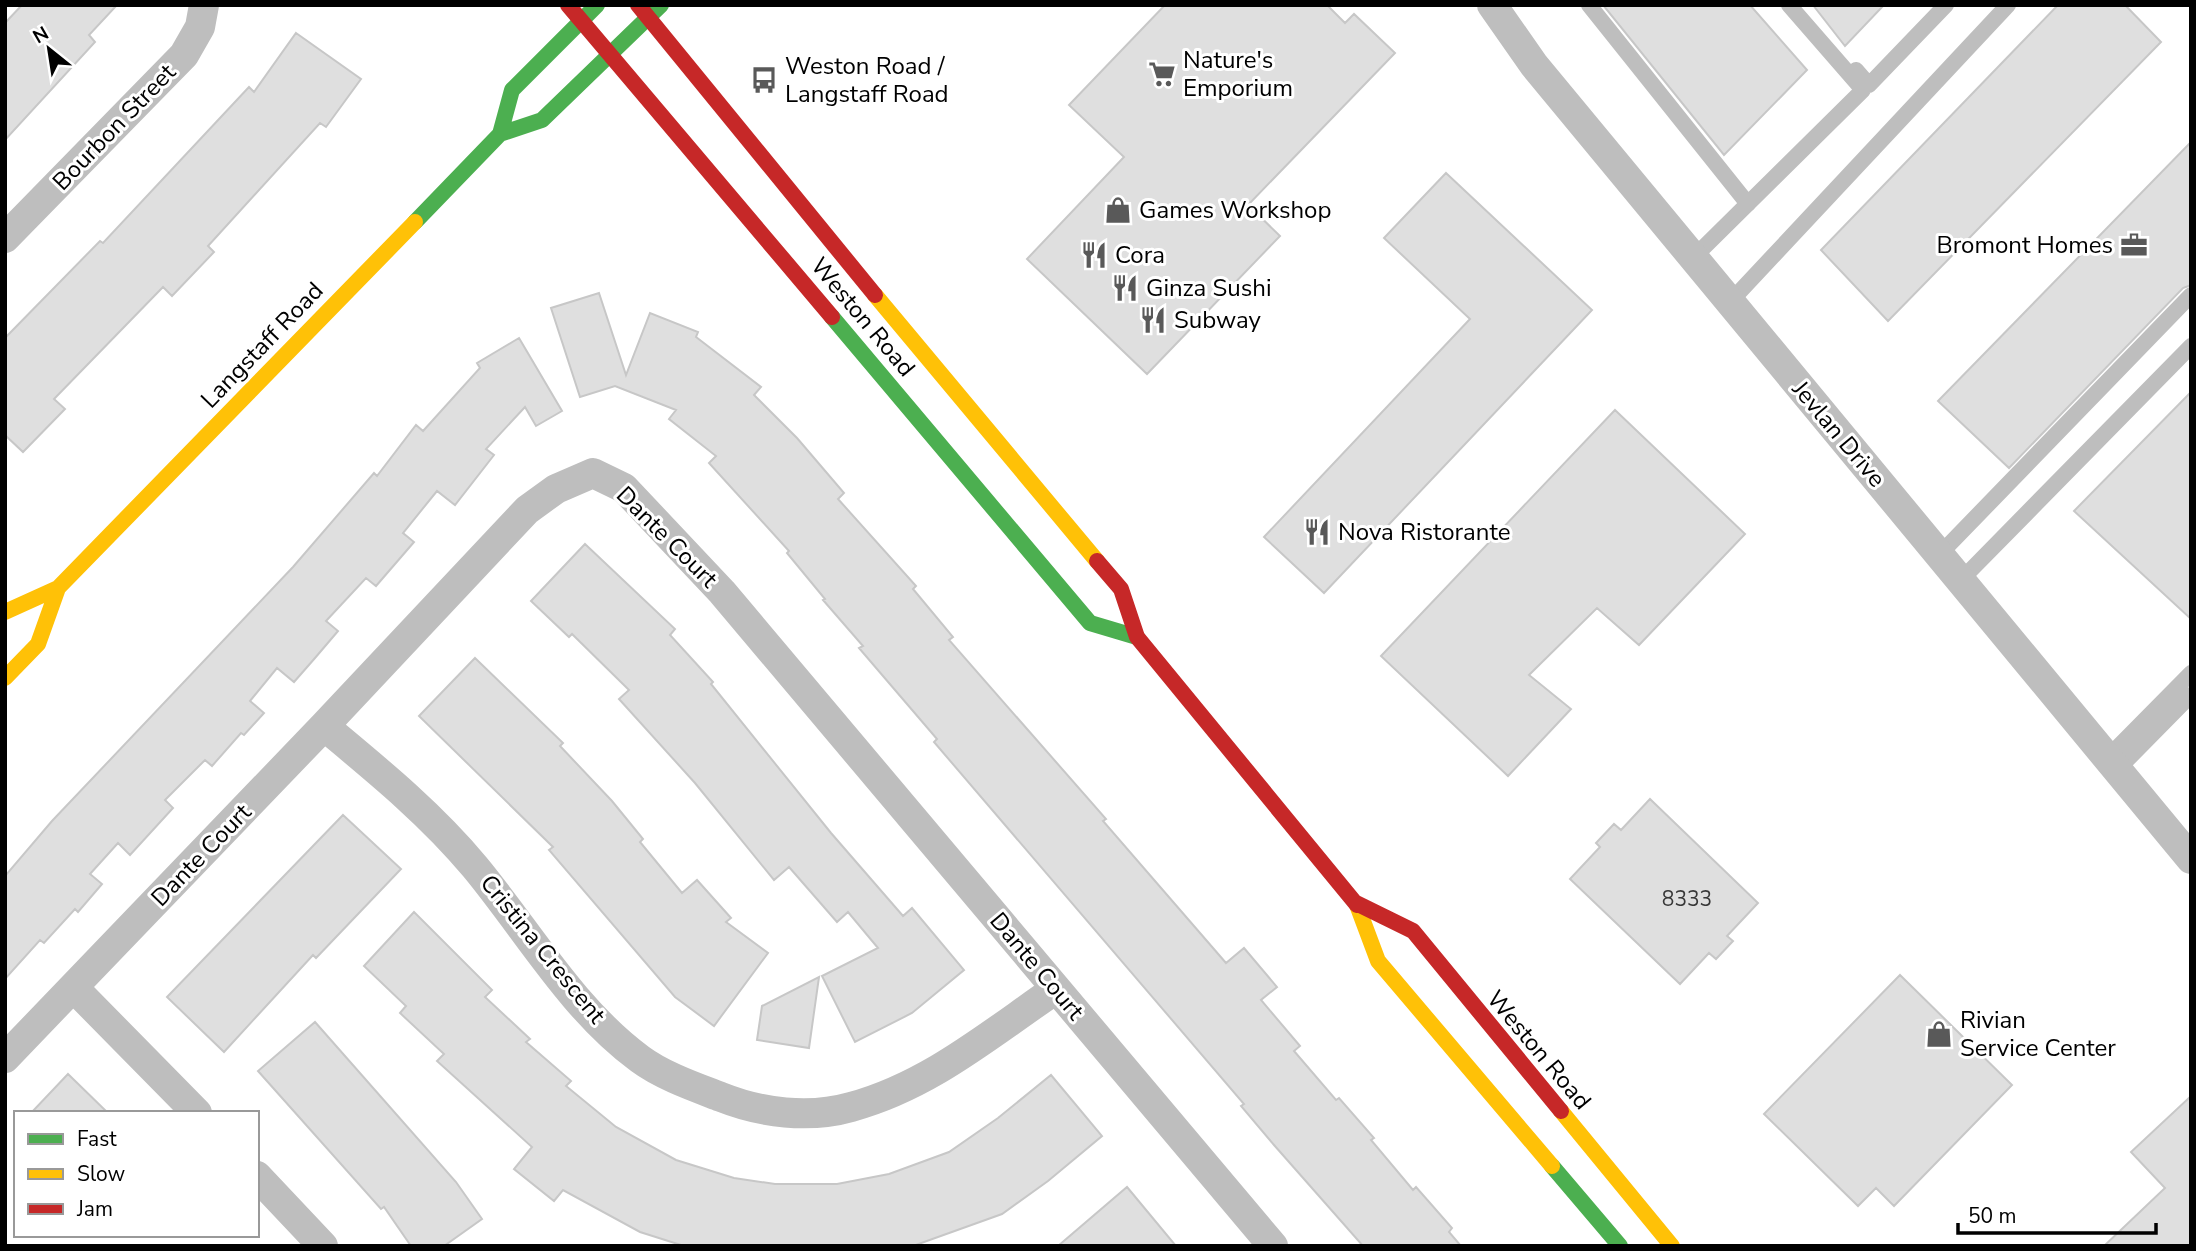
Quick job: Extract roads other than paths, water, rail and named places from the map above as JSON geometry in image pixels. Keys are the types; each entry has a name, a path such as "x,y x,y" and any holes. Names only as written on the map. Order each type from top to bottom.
{"main road":[{"name":"Weston Road","path":"568,5 1090,623 1137,637"},
{"name":"Langstaff Road","path":"500,134 512,90 597,5"},
{"name":"Langstaff Road","path":"5,612 58,588 500,134 542,120 610,54 643,11 661,5"},
{"name":"Weston Road","path":"643,11 885,309 1121,589 1137,637 1356,903 1378,961 1620,1246"},
{"name":"Langstaff Road","path":"5,678 38,644 58,588"},
{"name":"Weston Road","path":"1356,903 1413,931 1672,1246"}],"street":[{"name":"Bourbon Street","path":"5,238 184,55 200,27 204,5"},
{"name":"Jevlan Drive","path":"1492,5 1534,65 2191,859"},
{"name":"Dante Court","path":"5,1058 527,510 565,484 593,473 624,488 722,592 1273,1246"},
{"name":"Cristina Crescent","path":"324,726 391,780 474,866 583,1005 641,1059 692,1086 749,1108 798,1114 849,1108 895,1092 935,1074 1056,989"},
{"path":"74,988 195,1111"},
{"path":"259,1178 323,1246"}],"lane":[{"path":"1589,5 1748,204"},
{"path":"1693,258 1863,90 1789,5"},
{"path":"1800,5 1869,85 1946,5"},
{"path":"1730,302 2007,5"},
{"path":"1939,555 2191,295"},
{"path":"1960,581 2191,346"},
{"path":"2112,764 2191,673"},
{"path":"2112,764 2191,695"}],"place":[{"name":"Nature's Emporium","path":"1162,74"},
{"name":"Weston Road / Langstaff Road","path":"764,80"},
{"name":"Games Workshop","path":"1118,210"},
{"name":"Bromont Homes","path":"2134,245"},
{"name":"Cora","path":"1094,255"},
{"name":"Ginza Sushi","path":"1125,288"},
{"name":"Subway","path":"1153,320"},
{"name":"Nova Ristorante","path":"1317,532"},
{"name":"Rivian Service Center","path":"1939,1034"}]}
